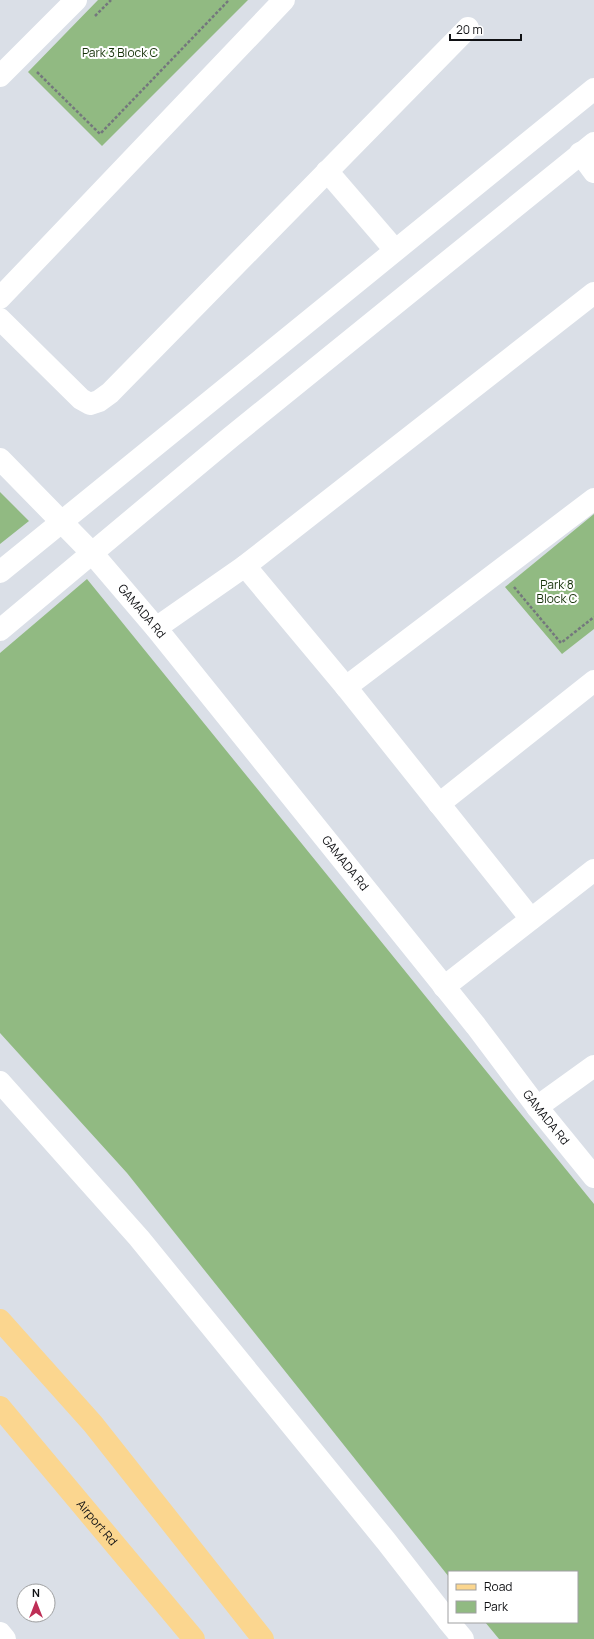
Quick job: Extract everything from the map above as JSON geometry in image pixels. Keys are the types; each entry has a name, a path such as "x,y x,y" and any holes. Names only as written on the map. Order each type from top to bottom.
{"main road":[{"path":"0,1320 93,1424 262,1639"},
{"name":"Airport Rd","path":"0,1407 194,1639"}],"street":[{"path":"0,76 76,0"},
{"path":"0,298 284,0"},
{"path":"0,319 81,399 90,404 99,401 115,387 468,28"},
{"path":"0,572 594,89"},
{"path":"0,630 231,437 587,148 594,172"},
{"path":"328,171 395,250"},
{"path":"156,628 245,566 594,293"},
{"name":"GAMADA Rd","path":"0,459 92,554 156,628 444,987 537,1107 594,1177"},
{"path":"346,687 594,498"},
{"path":"245,566 346,687 531,919"},
{"path":"439,804 594,680"},
{"path":"444,987 594,870"},
{"path":"537,1107 594,1066"},
{"path":"0,1082 139,1238 381,1534 448,1621"},
{"path":"450,1623 462,1639"},
{"path":"0,1633 5,1639"}],"path":[{"path":"36,73 100,134 230,0"},
{"path":"514,587 561,643 594,617"}],"green space":[{"name":"Park 3 Block C","path":"98,0 248,0 102,146 28,72"},
{"path":"0,492 29,521 0,544"},
{"name":"Park 8 Block C","path":"594,514 594,629 562,654 505,587"},
{"path":"87,579 594,1204 594,1639 499,1639 486,1623 578,1623 578,1571 448,1571 448,1576 127,1173 0,1033 0,653"}]}
